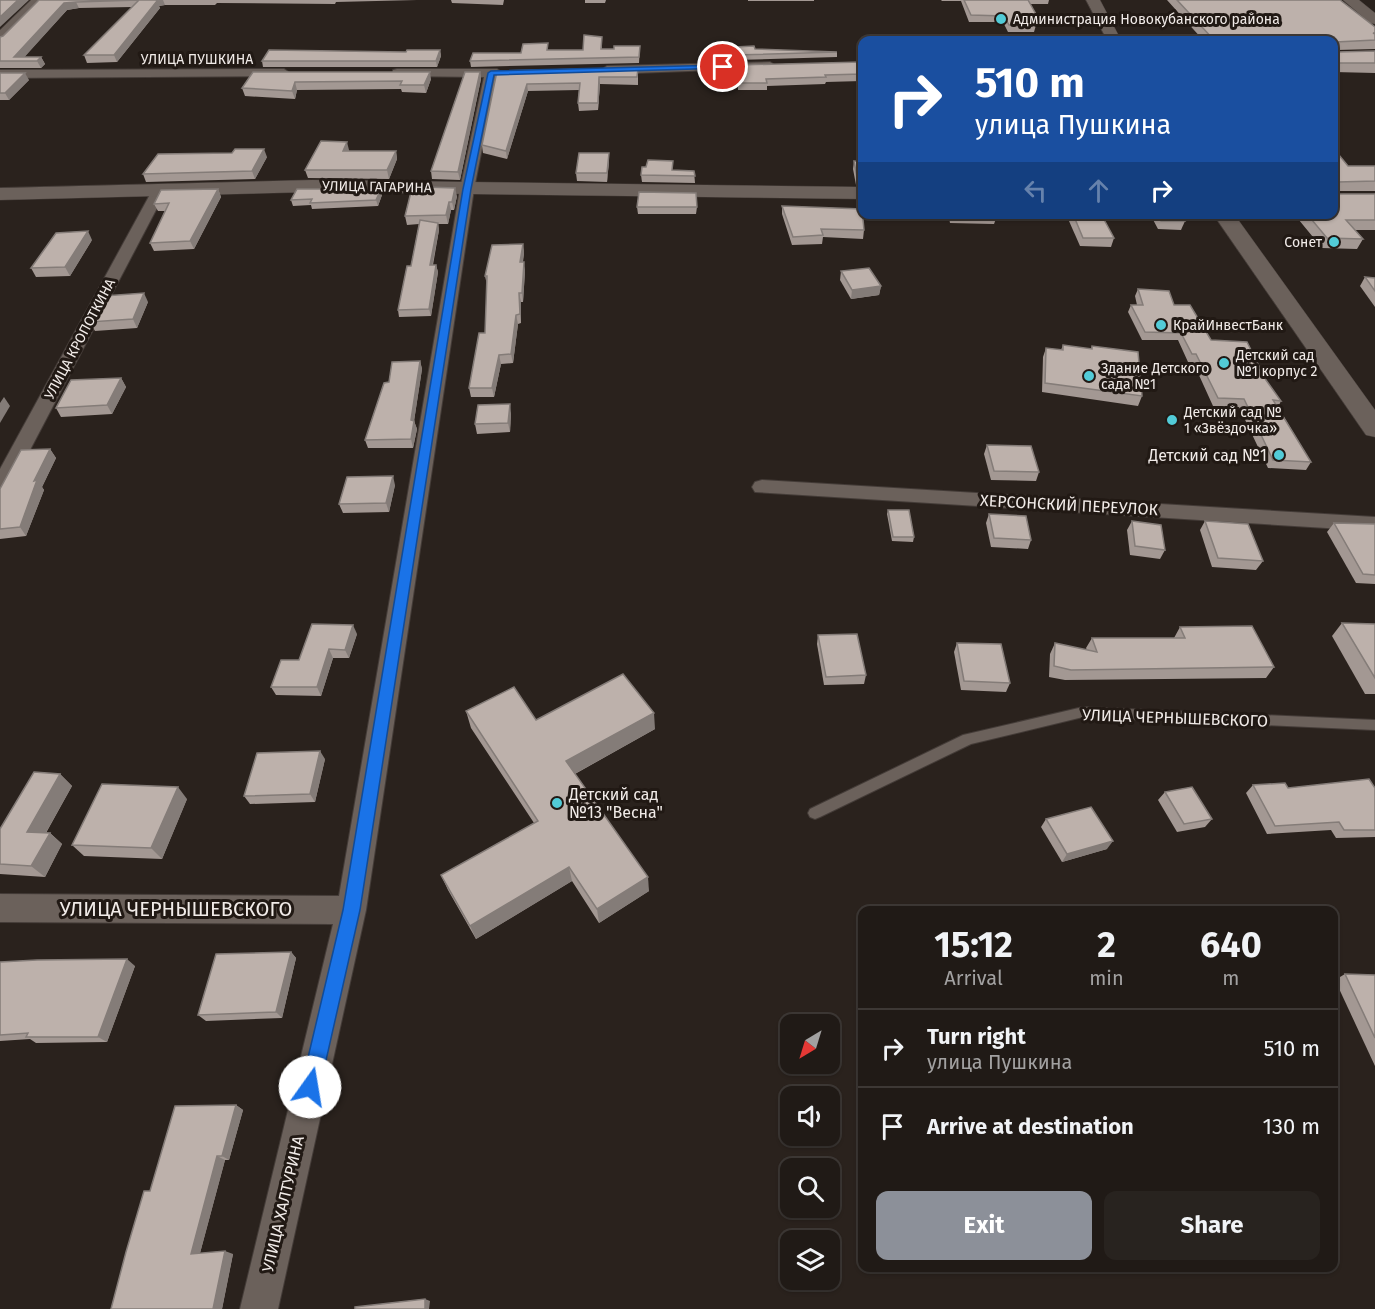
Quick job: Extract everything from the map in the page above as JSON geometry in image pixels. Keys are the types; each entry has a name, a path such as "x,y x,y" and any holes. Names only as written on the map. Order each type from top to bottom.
{"street":[{"path":"0,38 39,0"},
{"path":"1093,0 1112,36"},
{"path":"1350,0 1375,20"},
{"path":"599,70 779,65"},
{"name":"УЛИЦА ХАЛТУРИНА","path":"259,1309 351,910 467,189 503,72 383,73"},
{"name":"УЛИЦА ПУШКИНА","path":"0,74 300,73"},
{"name":"УЛИЦА ГАГАРИНА","path":"0,194 312,186 858,193"},
{"name":"УЛИЦА КРОПОТКИНА","path":"0,488 160,189"},
{"path":"1227,219 1375,429"},
{"name":"ХЕРСОНСКИЙ ПЕРЕУЛОК","path":"762,487 1375,524"},
{"name":"УЛИЦА ЧЕРНЫШЕВСКОГО","path":"0,908 351,910"}],"lane":[{"name":"УЛИЦА ЧЕРНЫШЕВСКОГО","path":"815,813 968,740 1083,712 1375,725"}],"building":[{"path":"0,0 18,0 0,17"},
{"path":"39,0 139,0 64,3 14,57 41,57 37,61 0,61 0,37"},
{"path":"139,0 157,1 114,55 84,55"},
{"path":"964,0 1028,0 1037,16 1031,16 1036,25 1009,25 1004,16 971,15"},
{"path":"1177,0 1340,0 1375,27 1375,33 1373,33 1375,40 1338,42 1338,36 1210,36"},
{"path":"584,35 602,37 601,49 614,49 614,46 640,46 639,57 470,61 473,53 521,53 523,44 548,43 547,50 583,50"},
{"path":"754,46 755,49 837,52 736,55 735,47"},
{"path":"269,50 406,52 407,50 440,50 436,61 262,61"},
{"path":"1375,51 1375,63 1338,63 1338,52"},
{"path":"858,62 858,74 766,79 767,83 739,83 737,65"},
{"path":"638,68 637,77 599,77 598,103 578,103 580,83 527,84 506,151 482,145 497,71"},
{"path":"253,72 430,72 424,85 400,85 402,81 295,82 292,91 242,88"},
{"path":"465,72 480,72 458,172 431,171"},
{"path":"0,73 25,73 5,93 0,93"},
{"path":"321,141 347,142 343,151 396,151 387,170 305,170"},
{"path":"235,149 264,149 252,171 143,174 158,154 232,153"},
{"path":"579,153 609,153 607,173 576,173"},
{"path":"1338,154 1348,166 1375,166 1375,181 1338,182"},
{"path":"648,160 673,161 672,170 694,171 695,176 641,175 642,167 646,167"},
{"path":"854,161 858,162 857,177"},
{"path":"425,187 455,188 446,215 405,216 411,192 424,191"},
{"path":"218,189 190,241 150,243 169,203 154,204 161,190"},
{"path":"297,189 381,189 376,200 310,203 312,199 291,200"},
{"path":"639,192 696,193 697,207 637,207"},
{"path":"1338,192 1375,194 1375,220 1346,220 1363,239 1327,238 1311,219 1338,219"},
{"path":"782,206 858,209 858,219 863,219 864,230 821,229 823,235 793,237"},
{"path":"1075,219 1104,219 1114,238 1083,238"},
{"path":"1160,219 1184,219 1185,221 1161,221"},
{"path":"420,220 438,223 430,265 436,265 429,309 398,310 407,266 411,266"},
{"path":"88,231 65,267 31,268 56,233"},
{"path":"523,244 520,262 524,262 522,293 519,293 520,314 516,315 511,354 499,355 492,388 469,388 479,333 485,333 487,276 485,276 492,245"},
{"path":"869,268 881,286 852,290 841,271"},
{"path":"1365,277 1375,278 1375,291"},
{"path":"1138,289 1169,291 1174,305 1190,305 1211,340 1247,342 1266,380 1281,401 1273,400 1311,462 1273,460 1244,399 1218,398 1196,354 1192,354 1181,333 1145,332 1131,305 1143,305"},
{"path":"144,293 133,319 90,322 104,296"},
{"name":"Здание Детского сада №1","path":"1063,345 1138,352 1142,396 1045,383 1046,348 1063,350"},
{"path":"420,361 411,420 414,421 411,439 365,440 384,383 389,382 392,362"},
{"path":"121,378 107,405 56,408 71,380"},
{"path":"510,404 508,423 475,424 478,405"},
{"path":"987,445 1031,446 1039,472 994,471"},
{"path":"50,449 34,481 37,480 20,527 0,529 0,489 21,450"},
{"path":"393,476 386,503 339,504 347,477"},
{"path":"888,510 909,510 914,537 893,537"},
{"path":"989,514 1026,516 1031,540 994,538"},
{"path":"1132,521 1161,525 1165,550 1135,546"},
{"path":"1205,521 1248,524 1263,561 1218,558"},
{"path":"1334,523 1375,524 1375,575 1363,574"},
{"path":"1342,623 1375,624 1375,678"},
{"path":"312,624 353,625 345,650 329,649 317,687 271,687 281,660 299,660"},
{"path":"1252,626 1274,667 1071,670 1054,666 1055,643 1097,652 1092,638 1185,638 1180,627"},
{"path":"857,634 866,675 826,677 818,635"},
{"path":"957,643 1001,644 1010,683 964,681"},
{"path":"623,674 654,713 566,761 648,877 597,909 569,867 470,926 441,875 538,821 466,711 514,687 536,720"},
{"path":"320,751 310,794 244,796 257,753"},
{"path":"34,772 60,774 27,832 50,833 31,866 0,864 0,829"},
{"path":"1369,779 1375,788 1375,830 1344,830 1339,822 1275,826 1253,785 1285,783 1288,788"},
{"path":"102,784 178,787 151,848 72,845"},
{"path":"1192,787 1212,819 1184,824 1165,792"},
{"path":"1091,807 1113,841 1067,854 1046,819"},
{"path":"291,952 276,1012 198,1015 216,954"},
{"path":"127,959 98,1037 26,1037 28,1033 0,1035 0,962"},
{"path":"1345,974 1375,975 1375,1038"},
{"path":"236,1105 222,1156 217,1156 191,1254 225,1251 213,1309 111,1309 144,1191 150,1191 175,1106"},
{"path":"425,1299 425,1309 355,1309 355,1307"}],"place":[{"name":"Администрация Новокубанского района","path":"1001,19"},
{"name":"Сонет","path":"1334,242"},
{"name":"КрайИнвестБанк","path":"1161,325"},
{"name":"Детский сад №1 корпус 2","path":"1224,363"},
{"name":"Здание Детского сада №1","path":"1089,376"},
{"name":"Детский сад № 1 «Звёздочка»","path":"1172,420"},
{"name":"Детский сад №1","path":"1279,455"},
{"name":"Детский сад №13 \"Весна\"","path":"557,803"}],"route":[{"path":"310,1087 351,910 467,189 491,73 723,67"}]}
